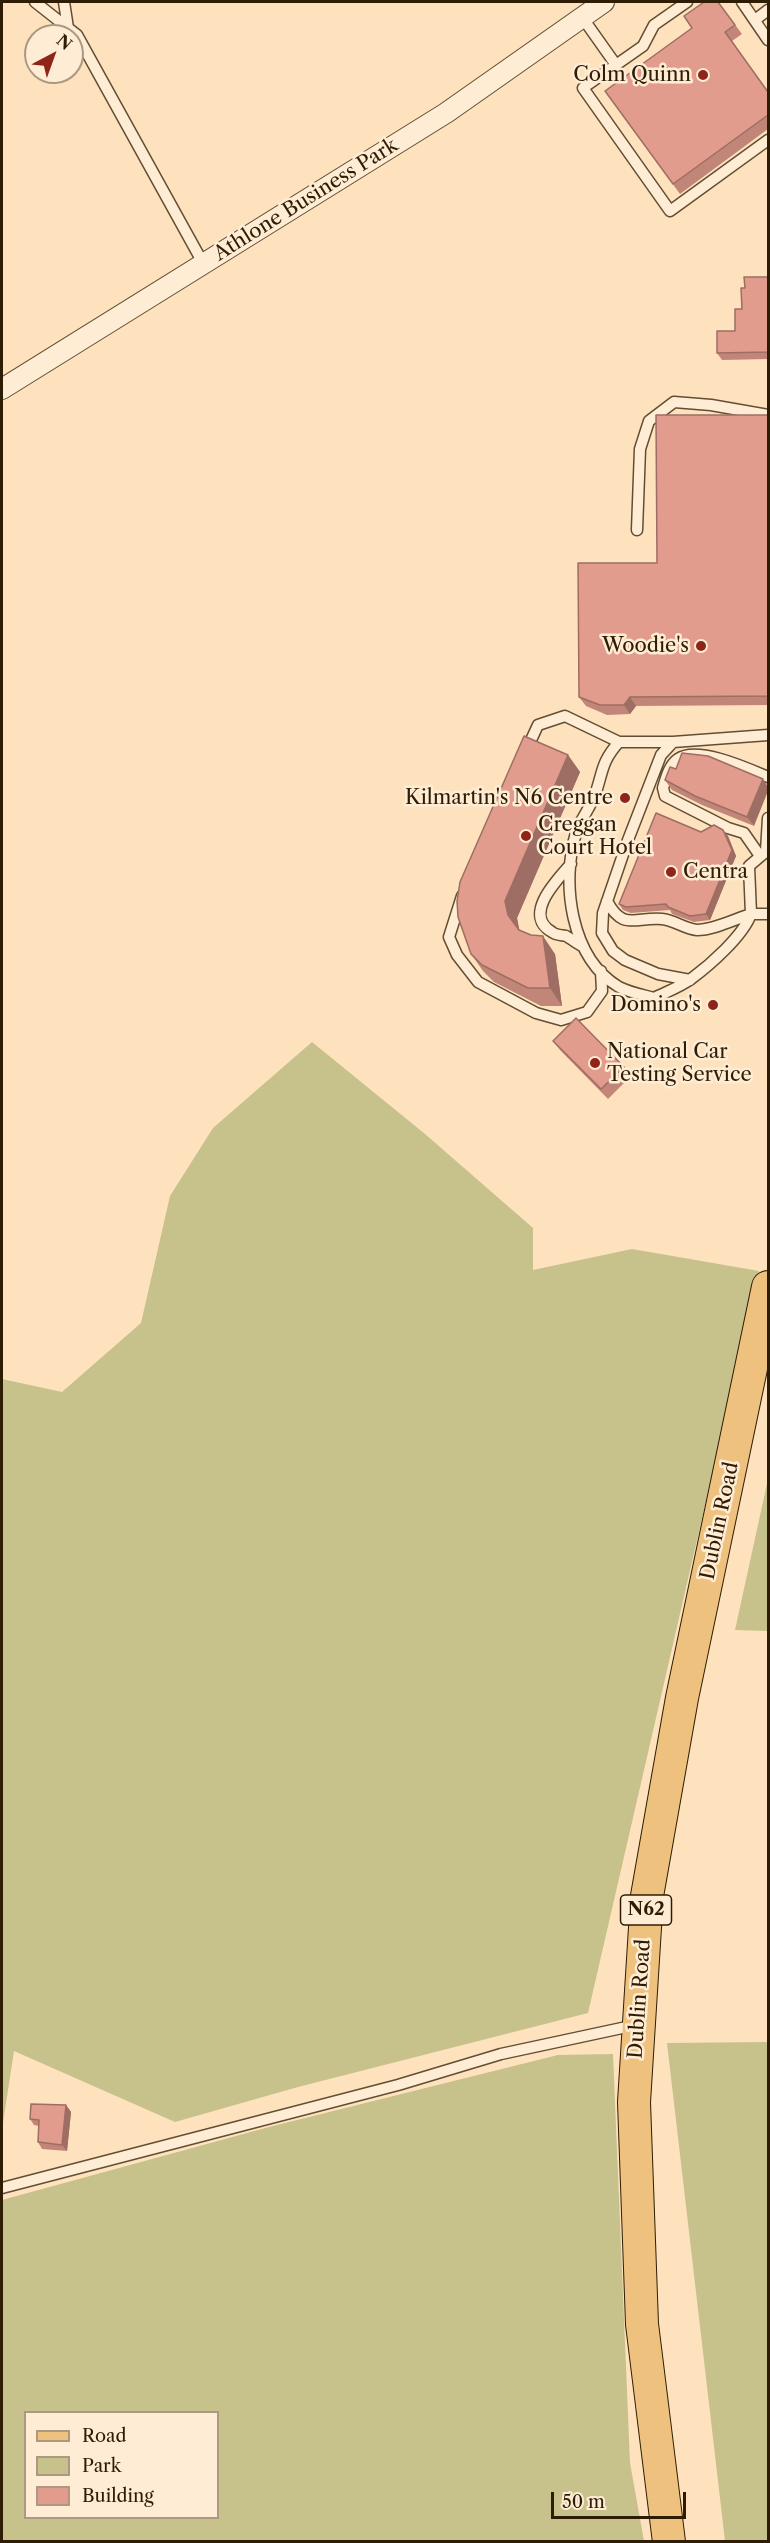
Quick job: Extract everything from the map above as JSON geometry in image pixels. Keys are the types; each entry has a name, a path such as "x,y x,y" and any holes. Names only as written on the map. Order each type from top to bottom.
{"main road":[{"name":"Dublin Road","path":"669,2541 642,2324 634,2102 647,1896 682,1698 768,1287"}],"street":[{"name":"Athlone Business Park","path":"2,389 446,113 604,2"}],"lane":[{"path":"35,2 63,24"},
{"path":"64,2 67,24"},
{"path":"687,2 654,25 643,46 583,88 670,211 768,140"},
{"path":"742,2 768,40"},
{"path":"755,20 768,10"},
{"path":"582,17 615,65"},
{"path":"84,48 203,263"},
{"path":"637,530 640,449 649,421 674,402 711,405 768,415"},
{"path":"521,767 530,739 538,725 565,716 619,742 673,742 768,735"},
{"path":"619,742 607,755 594,797 576,832 569,899 578,935 592,963 619,987 654,998 690,980 725,949 747,924 750,914 749,866 765,853 768,818"},
{"path":"673,742 661,755 603,913 602,933 614,951 625,960 658,974 690,980"},
{"path":"765,853 744,833 728,828 665,796 663,788 673,765 678,759 691,753 736,763 768,777"},
{"path":"571,864 546,897 540,909 541,922 552,933 567,937 584,947"},
{"path":"466,888 449,937 457,955 478,982 536,1013 561,1020 587,1011 602,991 602,971"},
{"path":"607,901 615,915 621,920 665,919 699,930 750,914 768,914"},
{"path":"2,2188 398,2085 501,2054 639,2024"}],"green space":[{"path":"312,1042 425,1134 533,1228 533,1270 632,1249 759,1271 588,2013 298,2087 175,2122 14,2051 2,2129 2,1379 62,1392 141,1323 170,1196 213,1128"},
{"path":"768,1479 768,1631 735,1630"},
{"path":"768,2042 768,2541 725,2541 667,2043"},
{"path":"613,2054 630,2463 644,2541 2,2541 2,2200 269,2127 558,2055"}],"building":[{"path":"704,2 718,2 735,25 725,32 768,92 768,115 673,184 605,91 692,28 684,16"},
{"path":"744,277 768,277 768,352 717,353 717,331 735,331 735,309 742,309 741,288 745,288"},
{"path":"656,415 768,415 768,696 630,697 624,705 600,705 579,697 578,563 657,563"},
{"name":"Creggan Court Hotel","path":"524,736 568,755 505,901 508,915 519,930 531,935 543,936 550,988 528,988 482,965 471,954 458,917 457,901 460,882"},
{"path":"682,753 708,756 763,779 747,817 695,796 665,780 670,767 676,769"},
{"path":"656,813 701,832 714,825 723,830 732,850 706,914 690,916 666,904 626,907 619,904"},
{"name":"National Car Testing Service","path":"576,1018 624,1067 601,1089 553,1041"},
{"path":"31,2104 66,2105 62,2145 38,2142 39,2120 30,2119"}],"place":[{"name":"Colm Quinn","path":"703,75"},
{"name":"Woodie's","path":"701,646"},
{"name":"Kilmartin's N6 Centre","path":"625,798"},
{"name":"Creggan Court Hotel","path":"526,836"},
{"name":"Centra","path":"671,872"},
{"name":"Domino's","path":"713,1005"},
{"name":"National Car Testing Service","path":"595,1063"}]}
